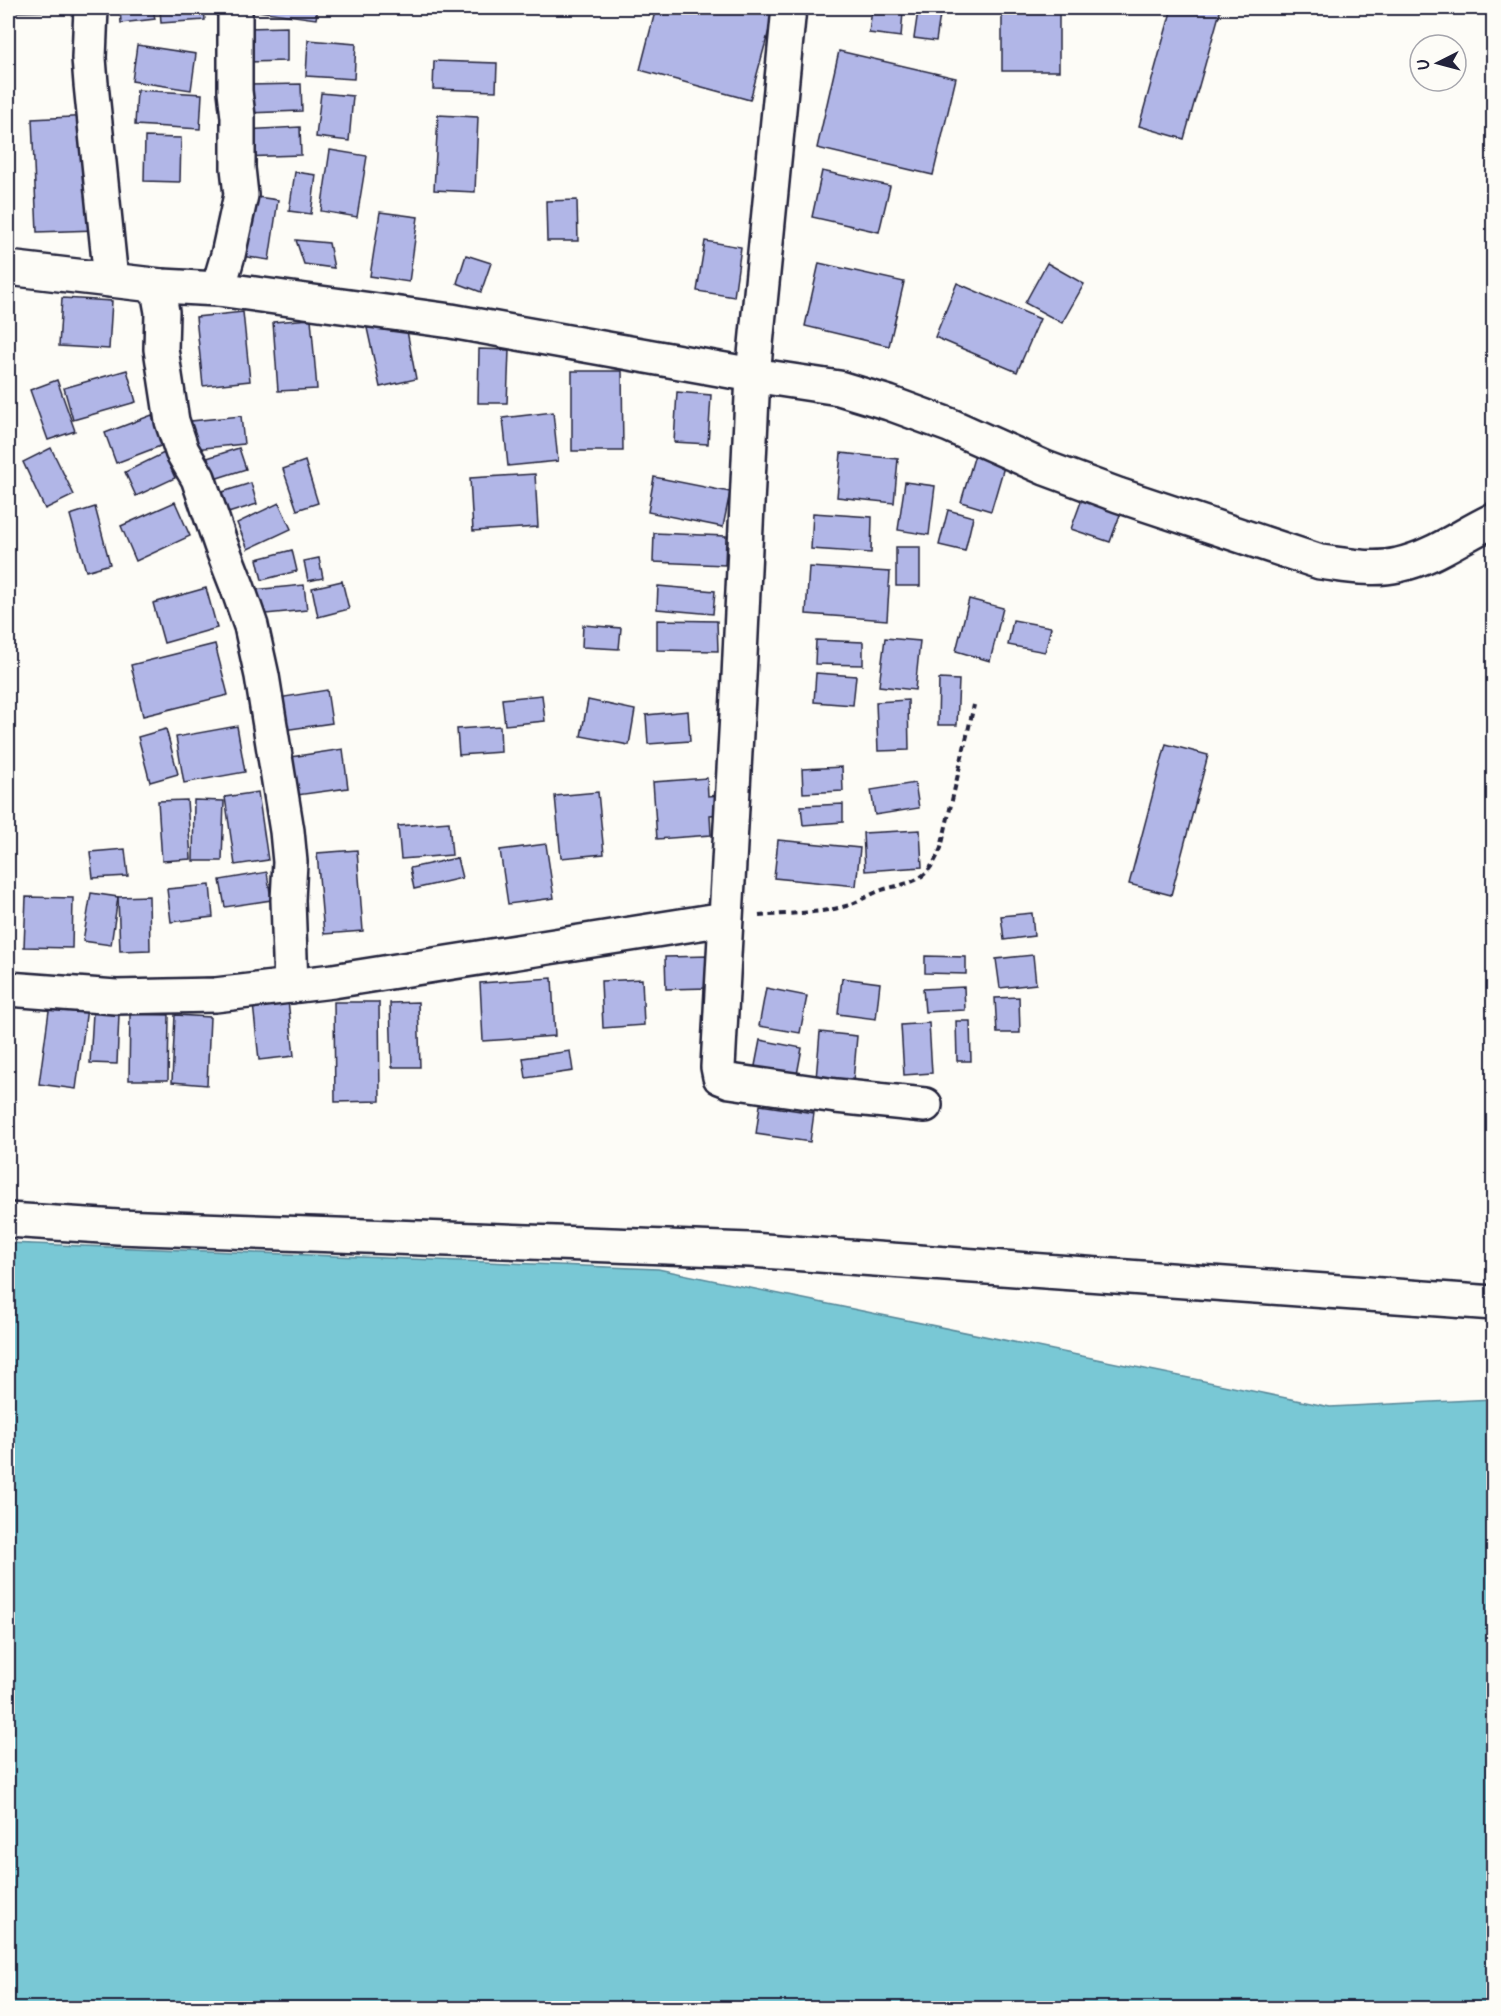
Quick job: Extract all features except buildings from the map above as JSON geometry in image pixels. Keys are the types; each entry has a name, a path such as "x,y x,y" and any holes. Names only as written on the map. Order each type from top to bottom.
{"street":[{"path":"91,8 89,58 111,280"},
{"path":"218,289 242,195 238,168 238,117 235,91 235,8"},
{"path":"789,8 753,375 718,1067 720,1077 730,1082 924,1105"},
{"path":"8,268 162,286 218,289 452,321 753,375 839,388 889,403 980,437 1045,468 1118,495 1320,562 1354,567 1396,566 1425,556 1494,520"},
{"path":"162,286 161,349 172,421 182,451 198,478 237,586 251,626 262,676 290,862 288,900 291,986"},
{"path":"8,989 116,997 215,995 333,981 725,918"},
{"path":"8,1220 118,1227 750,1250 1494,1303"}],"path":[{"path":"725,918 836,908 860,901 884,889 915,881 926,873 935,862 941,848 974,705"}],"water":[{"path":"8,1243 658,1269 1330,1407 1493,1399 1493,2008 8,2008"}]}
